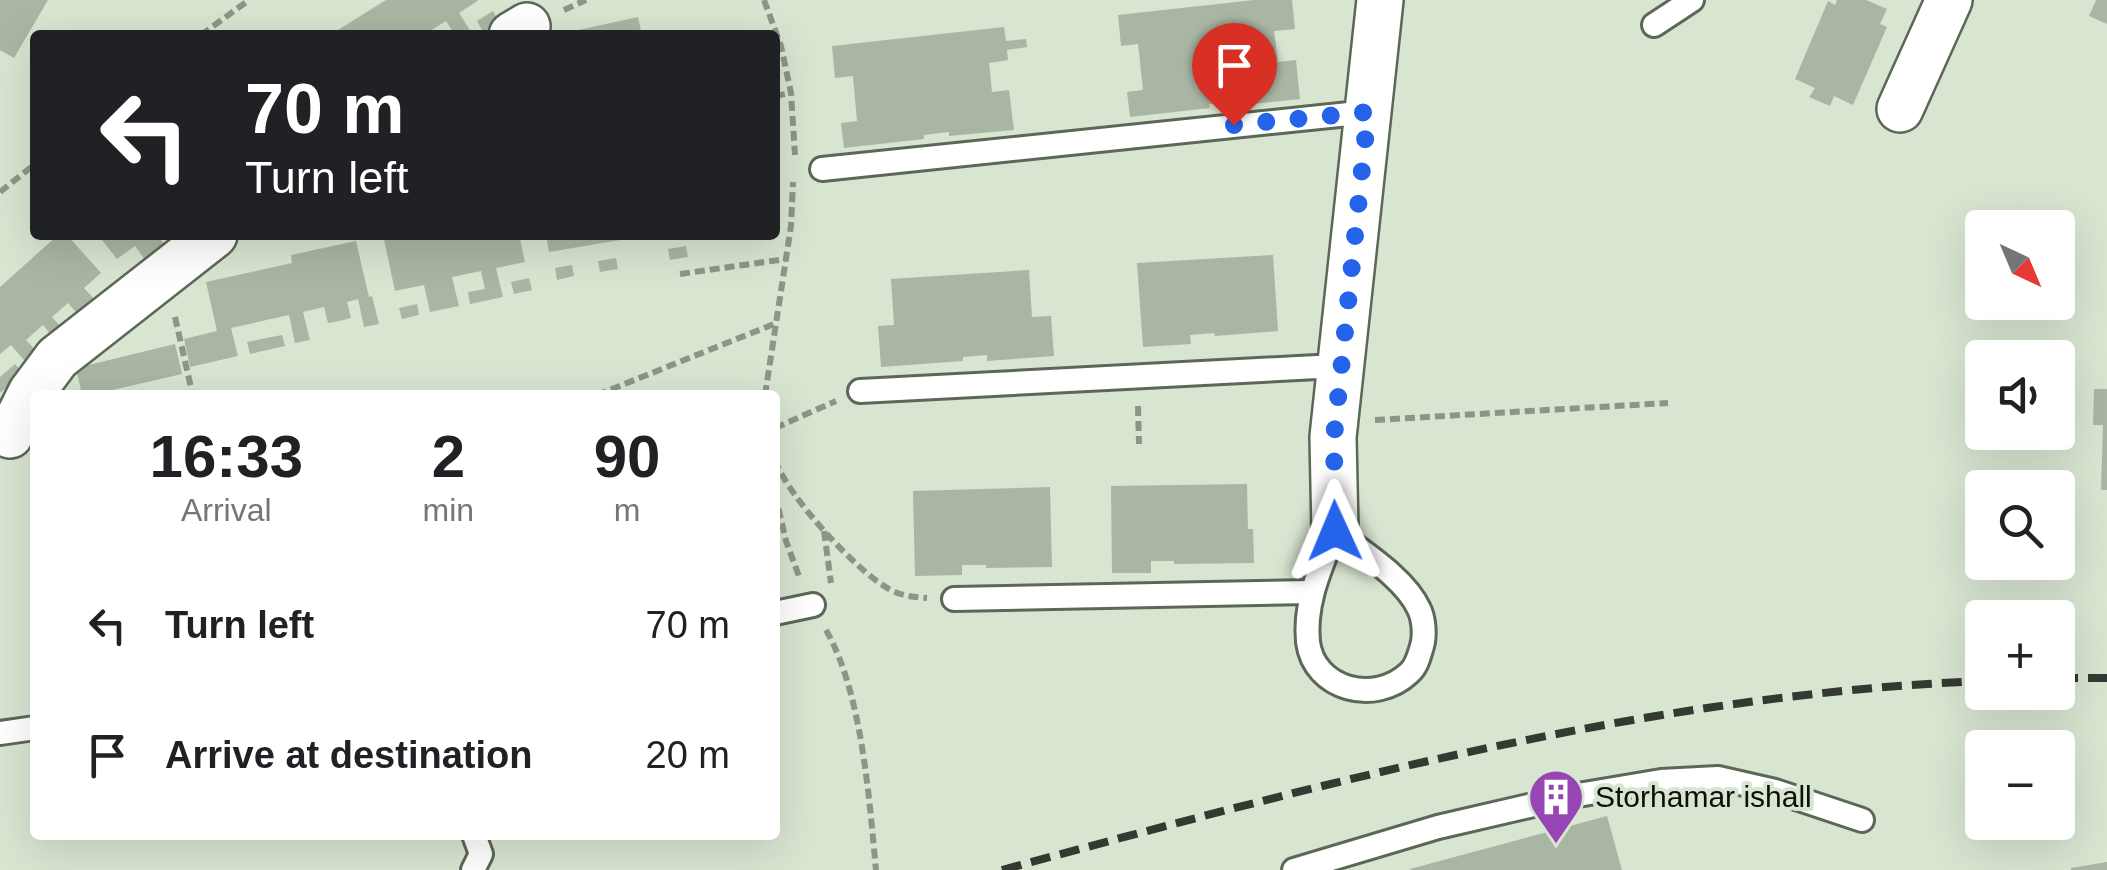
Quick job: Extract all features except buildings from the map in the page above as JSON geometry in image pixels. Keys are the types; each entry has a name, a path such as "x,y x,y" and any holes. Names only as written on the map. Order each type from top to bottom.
{"street":[{"path":"1335,531 1335,422 1380,0"},
{"path":"1900,110 1949,0"},
{"path":"33,390 56,358 208,240"},
{"path":"10,435 30,395"}],"lane":[{"path":"1654,25 1692,0"},
{"path":"822,169 1368,112"},
{"path":"860,391 1317,366 1340,368"},
{"path":"1335,531 1407,590 1421,611 1424,639 1417,663 1410,673 1380,690 1360,691 1338,685 1311,655 1308,642 1312,592 1335,531"},
{"path":"954,599 1312,592"},
{"path":"780,612 812,605"},
{"path":"0,733 30,729"},
{"path":"1294,870 1438,827 1572,796 1661,781 1718,778 1775,790 1862,820"},
{"path":"473,870 482,854 476,840"}],"path":[{"path":"209,30 249,0"},
{"path":"764,0 775,30"},
{"path":"780,43 791,92 795,158"},
{"path":"780,95 791,92"},
{"path":"0,192 30,168"},
{"path":"767,390 791,226 794,172"},
{"path":"680,274 786,259"},
{"path":"166,272 192,390"},
{"path":"610,390 776,324"},
{"path":"780,426 860,391"},
{"path":"1335,422 1668,402"},
{"path":"780,472 835,543 886,588 906,597 954,599"},
{"path":"780,515 804,589 834,644 852,697 868,786 876,870"}],"railway":[{"path":"2075,678 2107,678"},
{"path":"1002,870 1365,776 1610,724 1733,704 1965,682"}],"place":[{"name":"Storhamar ishall","path":"1556,846"}],"route":[{"path":"1234,125 1368,112 1334,437 1335,531"}]}
